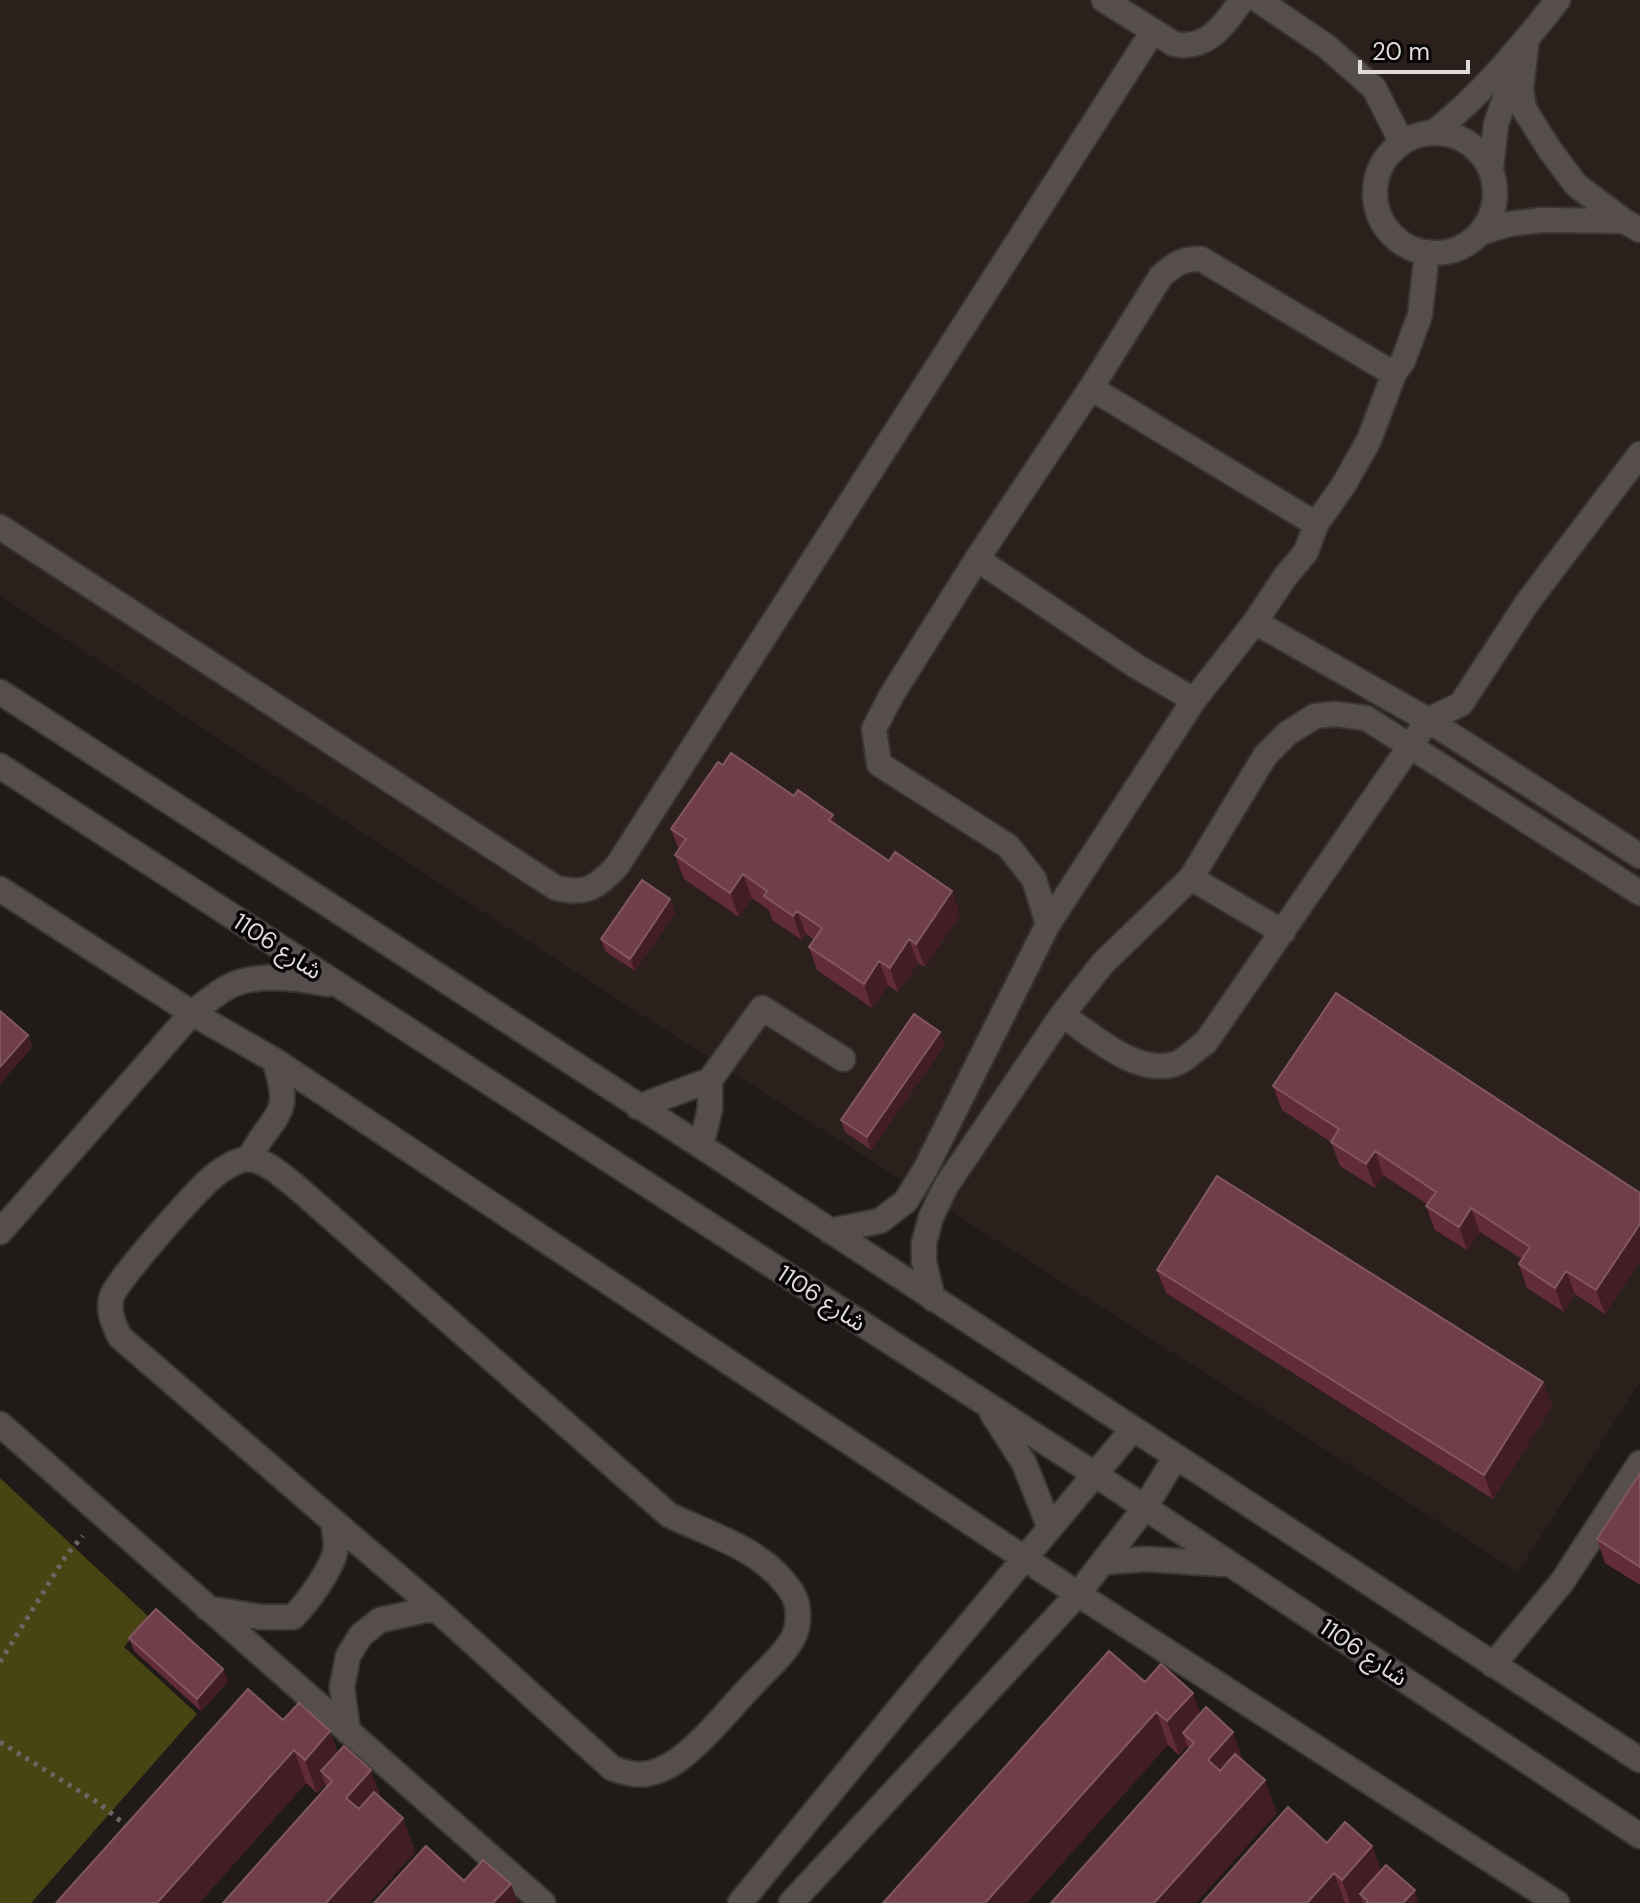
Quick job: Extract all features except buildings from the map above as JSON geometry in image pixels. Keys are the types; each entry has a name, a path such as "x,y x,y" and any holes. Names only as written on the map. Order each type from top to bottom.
{"street":[{"path":"1104,0 1174,44 1185,46 1202,42 1223,26 1242,0"},
{"path":"1258,0 1326,46 1374,88 1402,143"},
{"path":"1433,133 1461,111 1558,0"},
{"path":"0,527 556,888 574,892 588,889 602,881 617,866 1153,31"},
{"path":"1491,169 1496,124 1527,39"},
{"path":"1527,39 1521,88 1524,109 1576,185 1632,225"},
{"path":"1433,133 1448,134 1466,141 1481,153 1491,169 1496,188 1494,209 1480,233 1468,244 1448,252 1427,252 1406,246 1394,238 1378,213 1375,199 1380,170 1387,157 1410,138 1433,133"},
{"path":"1480,233 1509,224 1542,220 1632,225"},
{"path":"830,1231 880,1221 906,1201 926,1168 1048,924 1194,700 1306,552 1316,524 1343,486 1369,440 1394,374 1403,361 1420,315 1427,252"},
{"path":"1048,924 1034,879 1008,846 879,764 874,744 874,729 891,696 977,559 1161,276 1186,258 1201,259 1220,269 1394,374"},
{"path":"1091,388 1316,524"},
{"path":"1062,1015 1133,1062 1177,1064 1206,1042 1428,720 1461,704 1527,603 1640,454"},
{"path":"977,559 1136,666 1194,700"},
{"path":"1255,622 1428,720 1640,856"},
{"path":"0,692 1640,1760"},
{"path":"933,1299 924,1262 924,1243 931,1217 946,1186 1062,1015 1103,963 1191,878 1265,756 1288,733 1315,716 1335,714 1366,718 1640,893"},
{"name":"شارع 1106","path":"0,766 1096,1475 1640,1836"},
{"path":"1191,878 1283,932"},
{"path":"0,889 192,1013 274,1060 1078,1594 1557,1903"},
{"path":"0,1232 192,1013 230,986 260,980 300,978 342,987"},
{"path":"638,1107 710,1080 762,1008 843,1059"},
{"path":"249,1159 284,1104 282,1080 274,1060"},
{"path":"701,1146 710,1109 710,1080"},
{"path":"249,1159 270,1167 300,1190 669,1515 728,1540 752,1554 793,1593 799,1611 794,1636 697,1743 674,1763 650,1774 631,1775 612,1768 435,1608 120,1337 110,1304 120,1280 214,1175 249,1159"},
{"path":"985,1404 1024,1463 1050,1528"},
{"path":"0,1424 543,1903"},
{"path":"740,1903 1133,1429"},
{"path":"791,1903 1078,1594 1144,1509 1175,1458"},
{"path":"1493,1665 1562,1582 1640,1463"},
{"path":"207,1608 260,1617 293,1617 304,1606 336,1549 333,1521"},
{"path":"1105,1562 1174,1560 1228,1565"},
{"path":"348,1732 342,1687 348,1656 361,1635 380,1620 435,1608"}],"path":[{"path":"0,1662 67,1554 103,1516"},
{"path":"0,1742 100,1804 132,1829 122,1840"}],"shaded area":[{"path":"0,0 1640,0 1640,1382 1518,1572 609,994 0,596"},
{"path":"0,1478 149,1617 124,1647 197,1714 31,1903 0,1903"}]}
